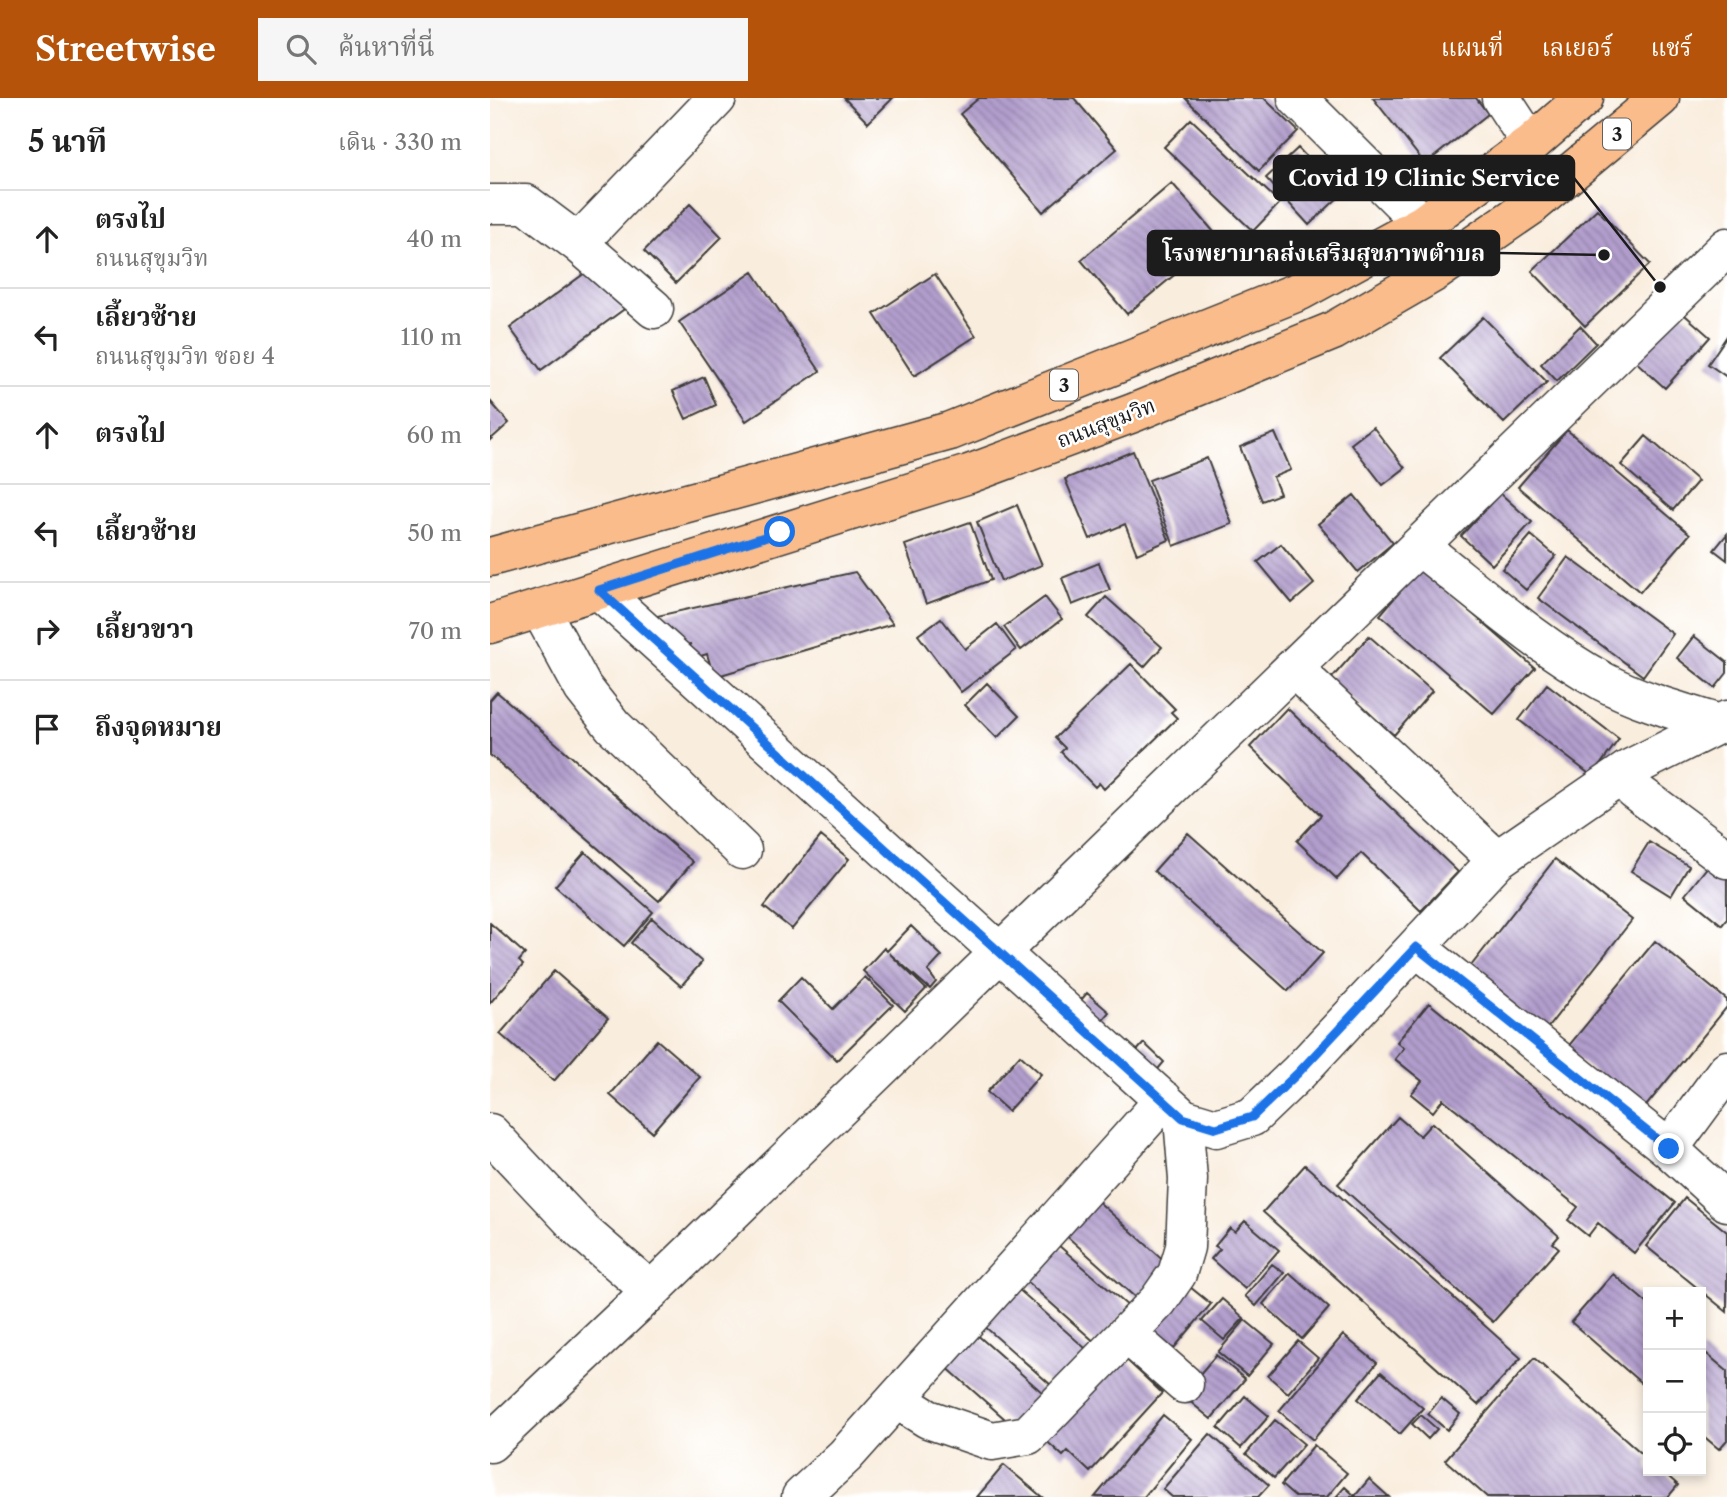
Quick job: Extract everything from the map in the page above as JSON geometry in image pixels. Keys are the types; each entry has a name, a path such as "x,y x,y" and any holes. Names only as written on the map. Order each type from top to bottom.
{"main road":[{"name":"3","path":"490,557 950,430 1300,290 1423,224 1531,144 1584,98"},
{"name":"ถนนสุขุมวิท","path":"490,624 969,474 1133,413 1333,331 1435,272 1531,206 1660,98"}],"street":[{"path":"578,243 717,98"},
{"path":"1297,98 1423,224"},
{"path":"1501,98 1531,144"},
{"path":"490,204 526,204 578,243 654,309"},
{"path":"490,1442 651,1291 1727,247"},
{"path":"1419,545 1537,640 1605,682 1668,708 1723,722"},
{"path":"599,590 1173,1109 1216,1128 1252,1117 1299,1072 1497,860 1629,769 1723,722"},
{"path":"540,609 583,688 613,726 742,850"},
{"path":"1293,668 1497,860"},
{"path":"1629,769 1634,790 1727,859"},
{"path":"1416,947 1669,1149 1727,1202"},
{"path":"1669,1149 1727,1070"},
{"path":"896,1399 928,1419 992,1441 1028,1435 1127,1334 1158,1301 1177,1274 1185,1247 1188,1179 1173,1109"},
{"path":"802,1497 1173,1109"},
{"path":"490,1133 583,1231 651,1291"},
{"path":"1127,1334 1184,1384"}],"building":[{"path":"844,98 893,98 868,123"},
{"path":"979,98 1074,98 1117,149 1043,212 960,114"},
{"path":"1185,98 1264,98 1298,131 1259,171"},
{"path":"1373,98 1476,98 1488,114 1425,164"},
{"path":"1191,119 1280,203 1253,231 1164,147"},
{"path":"1298,148 1342,194 1309,225 1266,178"},
{"path":"1172,183 1219,238 1127,314 1081,260"},
{"path":"690,204 722,237 676,283 644,251"},
{"path":"1597,209 1650,264 1585,326 1532,271"},
{"path":"596,265 627,307 541,370 510,328"},
{"path":"753,272 820,371 746,421 679,322"},
{"path":"935,274 976,336 914,376 874,314"},
{"path":"1678,309 1710,337 1665,388 1633,359"},
{"path":"1483,317 1547,382 1504,423 1440,358"},
{"path":"1580,326 1596,343 1557,381 1541,364"},
{"path":"1727,336 1727,377 1708,364"},
{"path":"704,377 716,405 686,419 673,391"},
{"path":"490,401 509,423 490,440"},
{"path":"1373,427 1405,468 1383,485 1351,444"},
{"path":"1567,430 1690,534 1640,592 1518,487"},
{"path":"1275,433 1291,470 1273,477 1280,494 1262,501 1240,447"},
{"path":"1646,436 1698,481 1673,510 1621,465"},
{"path":"1133,451 1169,540 1137,554 1125,524 1090,539 1065,479"},
{"path":"1207,458 1232,524 1174,546 1149,480"},
{"path":"1500,493 1532,522 1492,565 1461,536"},
{"path":"1354,495 1393,543 1358,572 1318,524"},
{"path":"1017,505 1042,565 1001,581 977,522"},
{"path":"970,522 991,580 926,604 905,545"},
{"path":"1727,534 1727,560 1714,550"},
{"path":"1531,535 1556,556 1526,590 1502,569"},
{"path":"1281,544 1314,584 1292,603 1258,562"},
{"path":"1568,557 1673,634 1643,676 1538,598"},
{"path":"1099,563 1110,590 1072,605 1062,578"},
{"path":"1420,568 1535,668 1494,714 1380,615"},
{"path":"855,572 893,624 714,677 707,654 694,658 690,644 674,649 648,618"},
{"path":"1045,597 1062,619 1021,650 1004,627"},
{"path":"1106,597 1162,647 1144,667 1088,617"},
{"path":"941,618 965,649 997,624 1016,650 961,692 918,635"},
{"path":"1369,636 1432,691 1394,735 1330,680"},
{"path":"1694,636 1727,662 1727,673 1715,688 1677,658"},
{"path":"1131,664 1175,709 1171,712 1177,718 1104,789 1099,783 1095,787 1061,752 1065,748 1055,738"},
{"path":"987,683 1019,716 997,738 965,705"},
{"path":"1547,684 1619,739 1592,776 1519,720"},
{"path":"497,692 693,862 659,901 490,755 490,700"},
{"path":"1287,708 1458,872 1421,911 1361,853 1337,879 1297,841 1321,815 1250,747"},
{"path":"1188,833 1323,953 1288,991 1154,871"},
{"path":"821,836 849,859 792,929 764,907"},
{"path":"1649,842 1689,866 1671,896 1631,871"},
{"path":"585,852 653,912 624,946 555,886"},
{"path":"1555,859 1632,920 1545,1031 1467,971"},
{"path":"1713,860 1727,871 1727,919 1722,925 1685,895"},
{"path":"652,918 702,962 681,986 631,943"},
{"path":"490,923 525,954 519,961 523,965 490,1003"},
{"path":"911,926 942,956 928,971 936,982 930,989 889,953 926,989 905,1011 863,971 884,948 887,951"},
{"path":"1655,941 1727,1000 1727,1007 1642,1111 1566,1049"},
{"path":"554,971 608,1018 554,1081 500,1034"},
{"path":"801,977 833,1009 865,977 893,1005 837,1060 778,1001"},
{"path":"1087,993 1109,1012 1092,1032 1070,1013"},
{"path":"1429,1003 1675,1203 1634,1253 1598,1223 1588,1236 1568,1220 1578,1207 1443,1099 1433,1112 1411,1094 1422,1081 1395,1059 1404,1048 1397,1042"},
{"path":"657,1040 700,1077 652,1132 610,1095"},
{"path":"1144,1043 1164,1062 1147,1082 1126,1063"},
{"path":"1020,1055 1041,1074 1008,1111 987,1092"},
{"path":"1398,1117 1420,1136 1432,1123 1559,1236 1553,1243 1559,1248 1493,1322 1338,1184"},
{"path":"1305,1165 1521,1358 1478,1405 1263,1212"},
{"path":"1092,1196 1168,1264 1137,1299 1061,1231"},
{"path":"1685,1198 1727,1232 1727,1312 1706,1295 1706,1287 1696,1287 1646,1246"},
{"path":"1245,1221 1279,1250 1245,1289 1211,1259 1220,1249 1215,1246 1230,1228 1235,1232"},
{"path":"1049,1237 1129,1307 1097,1344 1017,1273"},
{"path":"1272,1264 1284,1273 1256,1306 1245,1296"},
{"path":"1290,1273 1329,1308 1302,1339 1263,1304"},
{"path":"1613,1274 1643,1300 1643,1385 1571,1322"},
{"path":"1008,1280 1093,1355 1060,1393 975,1318"},
{"path":"1190,1287 1211,1304 1164,1360 1143,1343"},
{"path":"1222,1299 1244,1318 1224,1340 1202,1321"},
{"path":"1245,1320 1274,1344 1247,1376 1218,1352"},
{"path":"966,1325 1051,1400 1022,1434 936,1358"},
{"path":"1343,1335 1377,1363 1313,1440 1279,1411"},
{"path":"1298,1341 1318,1358 1288,1393 1268,1376"},
{"path":"1117,1351 1162,1393 1090,1472 1068,1451 1063,1456 1040,1435"},
{"path":"1706,1353 1727,1371 1727,1440 1719,1449 1706,1438"},
{"path":"1216,1355 1245,1379 1211,1419 1182,1395"},
{"path":"1534,1358 1643,1455 1643,1476 1668,1476 1678,1485 1668,1497 1487,1497 1445,1460"},
{"path":"1381,1372 1423,1408 1400,1434 1358,1399"},
{"path":"1245,1396 1269,1416 1241,1448 1218,1428"},
{"path":"1441,1398 1460,1414 1447,1430 1428,1414"},
{"path":"1163,1415 1192,1439 1144,1497 1095,1497"},
{"path":"1421,1415 1437,1429 1428,1439 1412,1424"},
{"path":"1275,1420 1304,1444 1274,1478 1246,1454"},
{"path":"1210,1434 1269,1485 1258,1497 1172,1497 1163,1489"},
{"path":"1314,1445 1347,1473 1327,1497 1295,1497 1281,1485"},
{"path":"1004,1465 1042,1497 977,1497"},
{"path":"1369,1479 1389,1497 1336,1497 1345,1487 1355,1496"}],"place":[{"name":"โรงพยาบาลส่งเสริมสุขภาพตำบล","path":"1604,255"},
{"name":"Covid 19 Clinic Service","path":"1660,287"}],"route":[{"path":"780,532 599,590 1183,1118 1216,1128 1252,1117 1299,1072 1416,947 1669,1149"}]}
